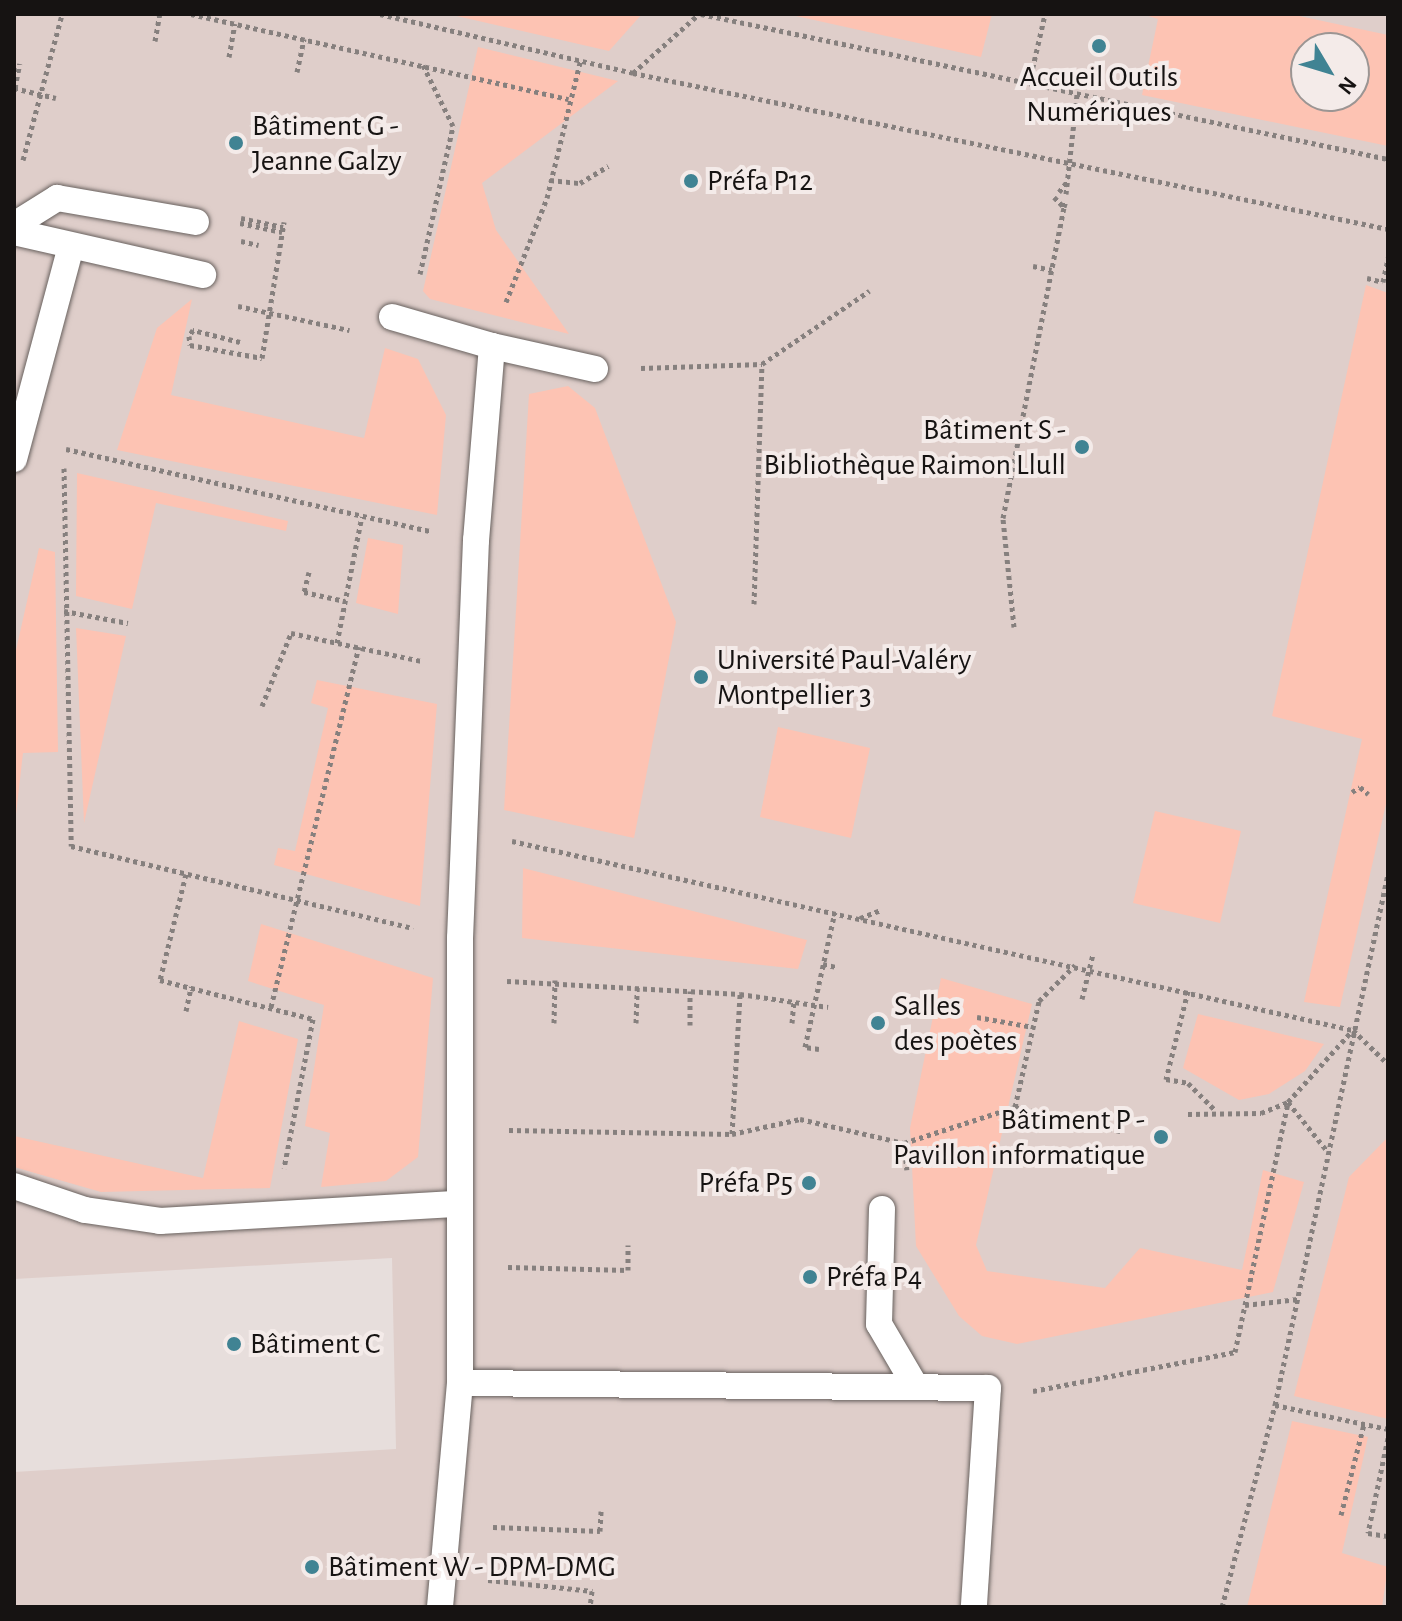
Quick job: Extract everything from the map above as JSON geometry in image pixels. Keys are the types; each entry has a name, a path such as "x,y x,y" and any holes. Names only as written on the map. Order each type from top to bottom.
{"lane":[{"path":"14,225 57,198 196,222"},
{"path":"14,232 203,275"},
{"path":"14,458 71,247"},
{"path":"401,319 492,346 595,369"},
{"path":"440,1607 460,1383 460,981 476,540 492,346"},
{"path":"14,1186 85,1210 160,1221 459,1204"},
{"path":"882,1209 879,1324 916,1387"},
{"path":"460,1383 988,1388 974,1607"}],"path":[{"path":"19,178 62,14"},
{"path":"155,41 160,14"},
{"path":"191,14 569,99"},
{"path":"380,14 633,73 1388,229"},
{"path":"633,73 700,14 1388,159"},
{"path":"1029,84 1045,14"},
{"path":"229,57 235,24"},
{"path":"297,72 304,39"},
{"path":"522,252 550,180 581,59"},
{"path":"20,63 14,88 56,98"},
{"path":"401,319 453,126 423,65"},
{"path":"1014,627 1003,518 1052,270 1062,198 1070,179 1066,163 1077,95"},
{"path":"550,180 580,183 608,166"},
{"path":"226,220 282,232"},
{"path":"240,342 193,330 189,336 190,345 262,358 284,222"},
{"path":"1367,278 1383,282 1388,258"},
{"path":"1033,266 1052,270"},
{"path":"595,369 762,364 869,291"},
{"path":"754,604 762,364"},
{"path":"14,458 64,449 476,540"},
{"path":"64,449 64,611 71,846 426,931"},
{"path":"337,643 362,516"},
{"path":"309,572 304,592 345,601"},
{"path":"64,611 128,623"},
{"path":"262,706 291,633 359,647 271,1007"},
{"path":"1352,792 1360,787 1368,794"},
{"path":"504,839 1353,1030 1388,1064"},
{"path":"186,874 160,980 313,1019 275,1215"},
{"path":"1222,1607 1275,1405 1388,874"},
{"path":"859,918 881,910"},
{"path":"819,1049 805,1047 835,912"},
{"path":"1082,999 1093,954"},
{"path":"823,964 836,967"},
{"path":"1023,1122 1015,1107 1039,1001 1075,965"},
{"path":"554,1023 555,980"},
{"path":"460,981 555,980 740,994 828,1007"},
{"path":"636,1023 637,986"},
{"path":"186,1011 191,987"},
{"path":"690,991 690,1025"},
{"path":"1188,991 1166,1079 1188,1083 1216,1112"},
{"path":"732,1134 740,994"},
{"path":"792,1023 794,1001"},
{"path":"977,1017 1033,1027"},
{"path":"1188,1114 1261,1113 1288,1102 1353,1030"},
{"path":"1288,1102 1328,1152"},
{"path":"988,1388 1041,1391 1235,1352 1288,1102"},
{"path":"459,1129 732,1134 800,1119 904,1143 1015,1107 1120,1131"},
{"path":"496,1267 628,1270 628,1245"},
{"path":"1245,1305 1298,1299"},
{"path":"1275,1405 1388,1429"},
{"path":"1341,1515 1364,1424"},
{"path":"1385,1536 1368,1533 1388,1438"},
{"path":"448,1527 600,1531 601,1511"},
{"path":"443,1576 592,1591 590,1607"}],"shaded area":[{"name":"Université Paul-Valéry Montpellier 3","path":"14,14 1388,14 1388,1607 14,1607 14,1472 396,1449 392,1258 14,1279"},
{"path":"448,14 642,14 609,51"},
{"path":"787,14 992,14 981,57"},
{"path":"1142,14 1290,14 1388,35 1388,146 1142,95 1158,19"},
{"path":"478,47 618,81 482,183 496,230 569,334 430,299 423,291"},
{"path":"1366,285 1388,293 1388,795 1340,1007 1304,1002 1362,739 1272,716"},
{"path":"192,299 171,395 364,438 385,348 418,359 446,415 437,515 117,450 157,328"},
{"path":"568,386 595,408 676,622 634,838 504,810 529,394"},
{"path":"77,473 288,521 286,531 156,503 132,609 76,596"},
{"path":"368,538 403,545 398,614 356,603"},
{"path":"39,548 55,552 58,752 23,753 14,832 14,659"},
{"path":"76,628 126,636 84,823"},
{"path":"317,680 437,704 420,906 274,865 278,848 295,851 328,708 311,703"},
{"path":"778,727 870,748 851,838 760,817"},
{"path":"1155,811 1241,831 1220,923 1133,903"},
{"path":"523,868 807,940 798,969 522,938"},
{"path":"261,924 433,978 418,1157 386,1181 321,1187 330,1133 305,1126 324,1005 248,981"},
{"path":"941,978 1032,1004 976,1245 987,1271 1105,1288 1140,1248 1242,1270 1263,1170 1304,1182 1273,1292 1017,1344 982,1336 959,1316 916,1246 910,1128"},
{"path":"1198,1014 1324,1044 1305,1071 1269,1094 1239,1100 1183,1068"},
{"path":"239,1021 298,1039 270,1188 101,1192 14,1167 14,1136 203,1178"},
{"path":"1388,1137 1388,1419 1294,1396 1349,1177"},
{"path":"1292,1421 1368,1437 1342,1553 1388,1567 1382,1607 1247,1607"}],"place":[{"name":"Accueil Outils Numériques","path":"1099,46"},
{"name":"Bâtiment G - Jeanne Galzy","path":"236,143"},
{"name":"Préfa P12","path":"691,181"},
{"name":"Bâtiment S - Bibliothèque Raimon Llull","path":"1082,447"},
{"name":"Université Paul-Valéry Montpellier 3","path":"701,677"},
{"name":"Salles des poètes","path":"878,1023"},
{"name":"Bâtiment P - Pavillon informatique","path":"1161,1137"},
{"name":"Préfa P5","path":"809,1183"},
{"name":"Préfa P4","path":"810,1277"},
{"name":"Bâtiment C","path":"234,1344"},
{"name":"Bâtiment W - DPM-DMG","path":"312,1567"}]}
